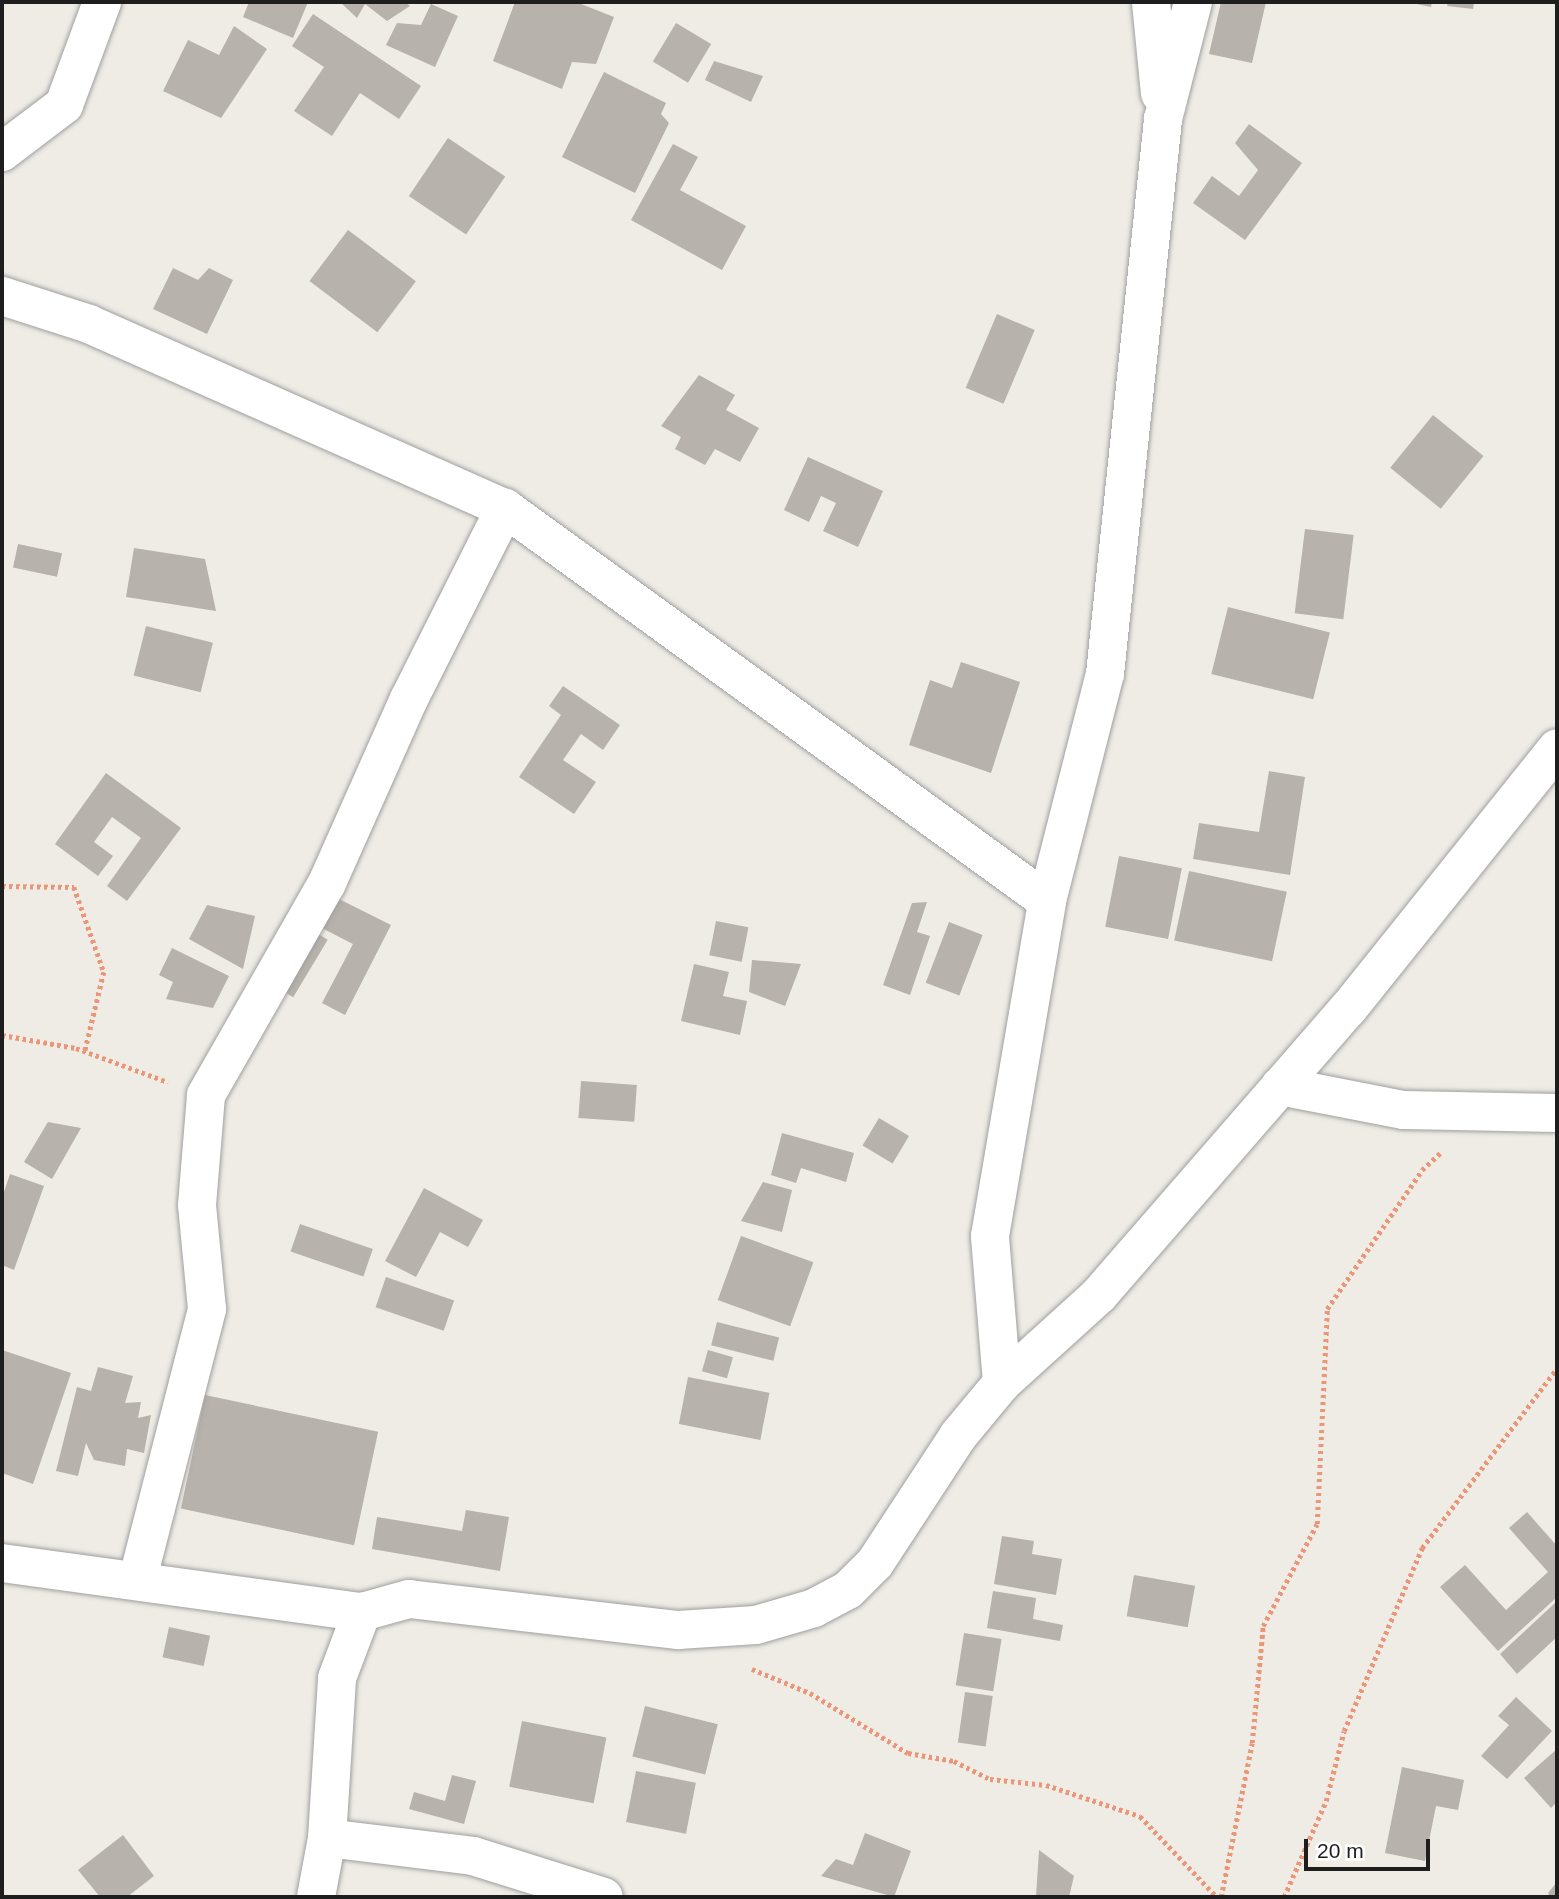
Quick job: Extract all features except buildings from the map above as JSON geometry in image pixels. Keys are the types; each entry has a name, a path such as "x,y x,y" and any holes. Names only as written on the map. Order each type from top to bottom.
{"street":[{"path":"2,152 64,105 102,2"},
{"path":"1151,2 1163,119"},
{"path":"1002,1383 989,1236 1047,901 1105,674 1163,119 1194,2"},
{"path":"2,296 89,324 505,508 1047,901"},
{"path":"138,1578 207,1310 197,1205 205,1103 327,883 408,699 505,508"},
{"path":"2,1563 138,1578 362,1612 409,1599 678,1630 756,1625 814,1608 848,1590 875,1563 958,1436 1002,1383 1099,1295 1280,1086 1557,748"},
{"path":"1280,1086 1404,1110 1488,1109 1557,1113"},
{"path":"316,1897 327,1838 337,1678 362,1612"},
{"path":"327,1838 473,1856 604,1897"}],"path":[{"path":"2,886 74,887 104,972 85,1051"},
{"path":"2,1035 85,1051 148,1072 205,1103"},
{"path":"1219,1897 1252,1743 1263,1626 1317,1524 1327,1309 1422,1170 1488,1109"},
{"path":"1284,1897 1326,1801 1343,1731 1422,1548 1557,1368"},
{"path":"740,1665 796,1685 908,1752 954,1761 990,1779 1046,1785 1140,1816 1219,1897"}]}
